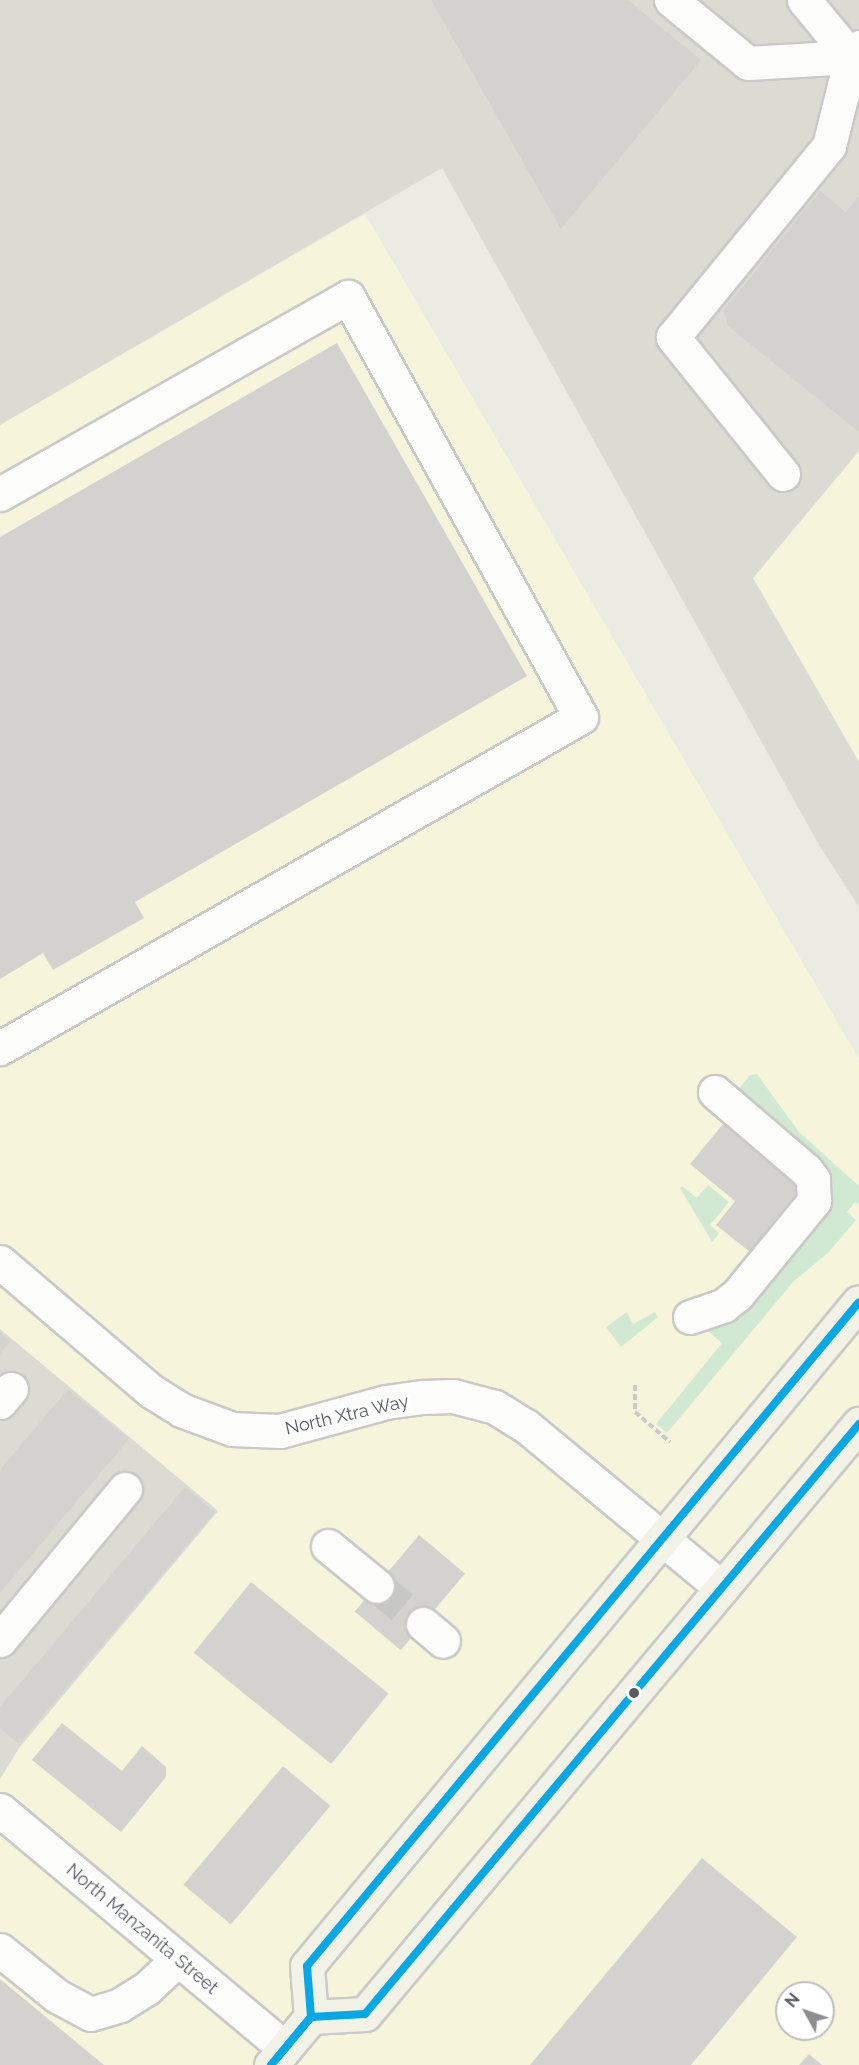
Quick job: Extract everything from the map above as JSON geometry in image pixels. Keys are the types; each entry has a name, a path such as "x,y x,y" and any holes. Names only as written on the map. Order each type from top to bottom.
{"main road":[{"path":"278,2057 311,2017 308,1966 859,1302"},
{"path":"311,2017 365,2014 859,1424"}],"street":[{"path":"671,0 748,63 855,52"},
{"path":"804,0 855,52"},
{"path":"783,474 674,337 829,146 855,52"},
{"path":"0,494 348,297 582,717 0,1048"},
{"path":"690,1317 724,1305 737,1295 814,1201 813,1179 806,1170 715,1092"},
{"name":"North Xtra Way","path":"0,1262 151,1391 206,1421 232,1429 280,1431 386,1402 453,1396 495,1407 526,1426 722,1588"},
{"path":"0,1640 125,1489"},
{"path":"328,1546 377,1586"},
{"name":"North Manzanita Street","path":"0,1810 178,1959 278,2057"},
{"path":"0,1950 57,1996 92,2014 120,2005 146,1989 178,1959"}],"path":[{"path":"635,1385 635,1412 670,1442"}],"shaded area":[{"path":"0,0 859,0 859,451 753,578 859,762 859,907 819,845 442,168 0,425"},
{"path":"365,214 859,1059 859,2065 0,2065 0,1779 19,1748 218,1511 0,1329 0,425"},
{"path":"859,451 859,762 753,578"},
{"path":"757,1074 799,1132 859,1186 859,1205 855,1202 847,1212 856,1220 828,1253 794,1281 667,1433 656,1424 722,1343 704,1328 825,1202 737,1091 750,1075"},
{"path":"708,1185 729,1202 710,1225 719,1233 712,1242 680,1188 682,1186 697,1198"},
{"path":"627,1312 633,1324 655,1312 658,1317 621,1347 606,1327"},
{"path":"0,1329 218,1511 19,1748 0,1779"}],"building":[{"path":"431,0 628,0 701,60 561,229"},
{"path":"820,191 846,212 859,196 859,432 728,326 724,310"},
{"path":"337,343 527,676 135,902 144,918 53,970 43,953 0,979 0,537"},
{"path":"728,1118 808,1183 750,1252 716,1225 735,1201 690,1164"},
{"path":"0,1332 10,1341 0,1354"},
{"path":"68,1389 129,1439 0,1593 0,1470"},
{"path":"185,1487 215,1512 19,1744 0,1728 0,1707"},
{"path":"419,1535 465,1574 401,1650 355,1612"},
{"path":"251,1582 389,1693 331,1764 194,1653"},
{"path":"62,1723 122,1771 142,1746 166,1767 166,1777 121,1832 32,1760"},
{"path":"283,1766 330,1806 231,1925 183,1885"},
{"path":"702,1858 797,1937 691,2065 530,2065"},
{"path":"0,1979 104,2065 0,2065"},
{"path":"809,2054 822,2065 799,2065"}],"tunnel":[{"path":"377,1586 423,1624"}],"transit line":[{"path":"271,2065 311,2017 307,1966 859,1302"},
{"path":"277,2058 311,2017 365,2014 859,1424"}]}
